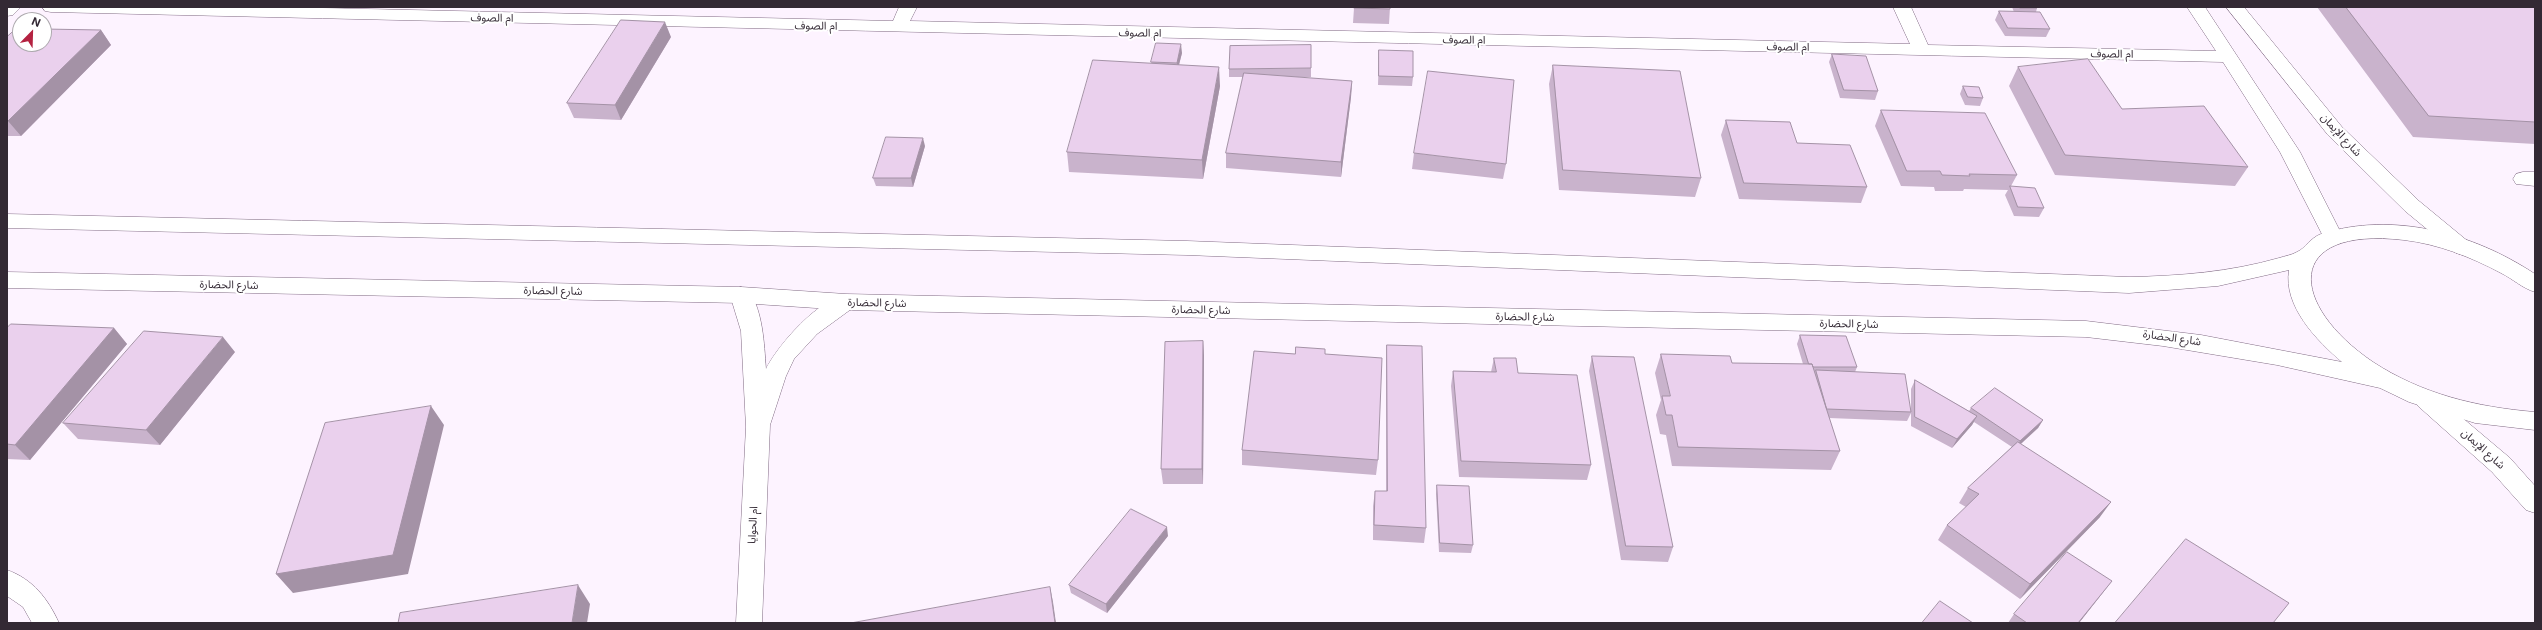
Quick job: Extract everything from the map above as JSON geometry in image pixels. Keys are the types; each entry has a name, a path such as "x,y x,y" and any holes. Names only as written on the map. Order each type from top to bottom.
{"street":[{"path":"7,11 12,7"},
{"name":"ام الصوف","path":"51,7 898,28 2228,57"},
{"path":"898,28 908,7"},
{"path":"1902,7 1921,50"},
{"path":"2196,7 2290,152 2333,237"},
{"name":"شارع الإيمان","path":"2235,7 2335,131 2412,206 2463,248"},
{"path":"7,221 1187,248 2129,284 2179,284 2225,278 2305,257"},
{"path":"2533,282 2498,262 2463,248 2426,237 2391,232 2359,232 2333,237 2318,244 2305,257 2298,274 2300,287 2312,316 2331,339 2352,357 2390,382 2426,400 2488,417 2535,421"},
{"name":"شارع الحضارة","path":"7,280 741,295 846,302 2086,329 2159,335 2234,347 2310,362 2390,382"},
{"name":"ام الحوايا","path":"741,295 752,331 758,427 749,623"},
{"name":"ام الحوايا","path":"758,427 780,364 809,327 846,302"},
{"name":"شارع الإيمان","path":"2426,400 2502,465 2535,503"},
{"path":"7,581 32,599 46,623"}],"building":[{"path":"1390,7 1390,9 1354,8"},
{"path":"2037,7 2037,8 2020,8"},
{"path":"2346,7 2535,7 2535,122 2429,116"},
{"path":"1999,11 2040,12 2050,29 2008,28"},
{"path":"621,20 665,22 615,105 567,103"},
{"path":"52,29 101,30 8,121 7,37 12,33 12,52 52,52"},
{"path":"1156,43 1181,44 1177,63 1151,62"},
{"path":"1311,45 1311,68 1229,69 1230,46"},
{"path":"1379,50 1413,51 1413,77 1379,76"},
{"path":"1832,54 1866,56 1878,91 1844,90"},
{"path":"2088,59 2122,109 2204,106 2248,167 2065,155 2018,67"},
{"path":"1093,60 1219,67 1202,160 1067,152"},
{"path":"1553,65 1680,71 1701,178 1563,170"},
{"path":"1428,71 1514,80 1506,164 1414,153"},
{"path":"1244,73 1352,81 1341,162 1226,153"},
{"path":"1963,86 1979,87 1983,98 1968,97"},
{"path":"1881,110 1985,113 2017,175 1942,175 1940,171 1907,171"},
{"path":"1726,120 1790,122 1797,143 1850,145 1867,187 1744,183"},
{"path":"886,137 923,138 911,178 873,178"},
{"path":"2010,186 2035,188 2044,208 2018,207"},
{"path":"11,324 114,328 15,445 7,444 7,328"},
{"path":"144,331 223,337 146,430 63,423"},
{"path":"1800,335 1846,336 1857,367 1813,367 1812,364 1809,364"},
{"path":"1203,341 1202,469 1161,469 1165,342"},
{"path":"1387,345 1422,346 1426,528 1374,525 1375,491 1387,491"},
{"path":"1296,347 1325,349 1325,354 1382,358 1378,460 1242,450 1254,351 1295,354"},
{"path":"1661,354 1730,356 1732,363 1812,364 1840,451 1678,447 1672,415 1666,415 1662,396 1670,396"},
{"path":"1592,356 1634,357 1673,547 1626,546"},
{"path":"1494,358 1516,358 1518,373 1577,375 1591,465 1461,461 1453,371 1496,372"},
{"path":"1816,370 1905,374 1911,412 1827,409"},
{"path":"1915,380 1977,416 1957,439 1915,417"},
{"path":"1995,388 2043,420 2020,441 1971,408"},
{"path":"431,406 393,555 276,574 325,423"},
{"path":"2018,442 2111,502 2030,584 1947,525 1979,494 1968,488"},
{"path":"1437,485 1469,486 1473,545 1440,543"},
{"path":"1131,509 1167,527 1106,604 1069,585"},
{"path":"2186,539 2289,603 2273,623 2115,623"},
{"path":"2067,552 2112,581 2078,623 2027,623 2014,614"},
{"path":"578,585 572,623 398,623 400,613"},
{"path":"1050,587 1055,623 851,623"},
{"path":"1940,601 1973,623 1922,623"}]}
